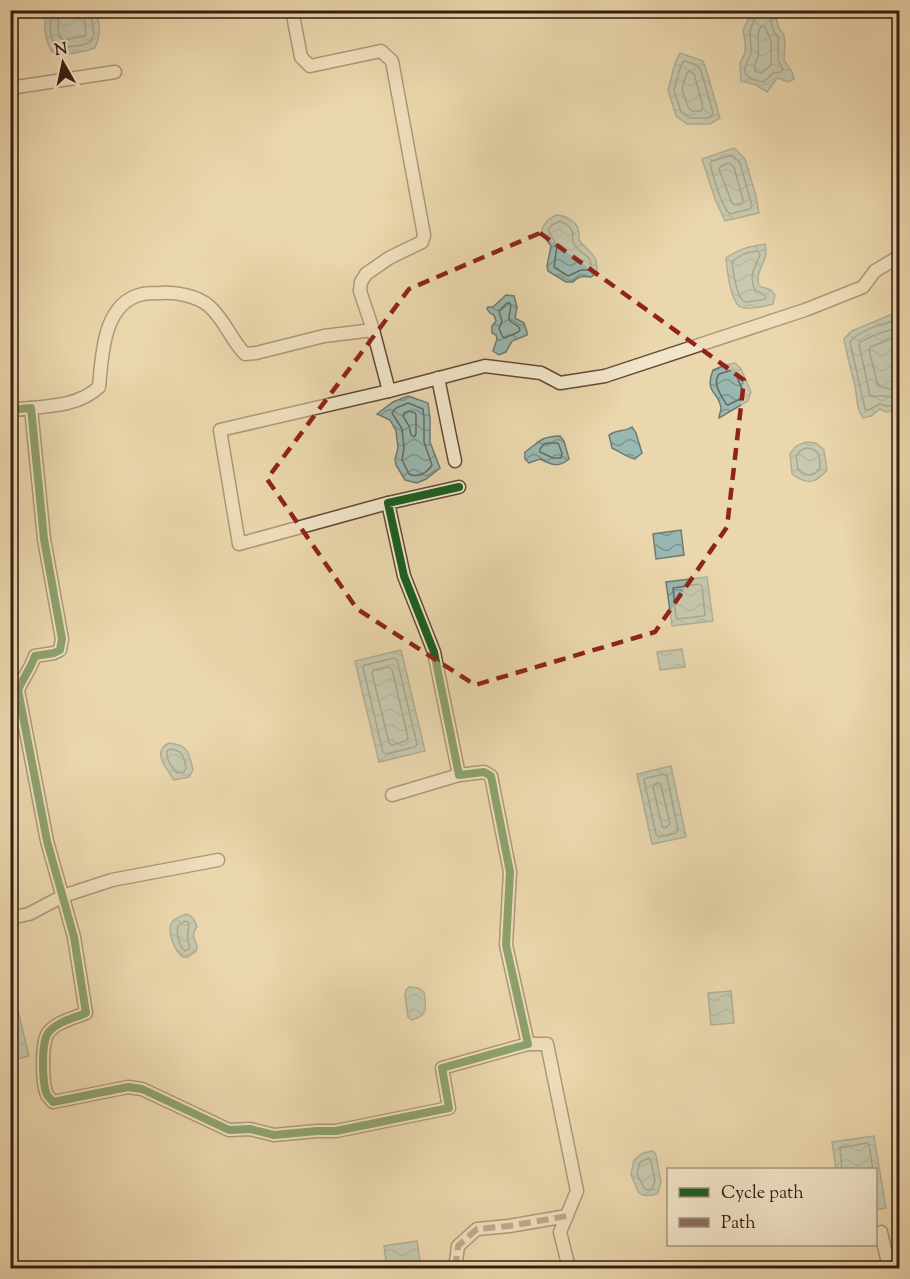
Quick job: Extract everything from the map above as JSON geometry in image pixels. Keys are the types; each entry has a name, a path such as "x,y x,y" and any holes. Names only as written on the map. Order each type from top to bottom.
{"street":[{"path":"292,10 301,57 310,66 381,51 392,61 424,235 422,242 389,258 366,274 361,282 360,291 389,391"},
{"path":"10,88 115,72"},
{"path":"459,487 388,503 239,544 220,430 485,366 541,373 560,383 605,376 805,310 863,287 875,271 900,256"},
{"path":"10,411 51,406 91,395 99,387 102,349 114,315 125,303 141,294 172,292 190,296 208,305 224,323 245,354 324,336 373,330"},
{"path":"438,378 455,461"},
{"path":"31,408 44,539 62,639 60,650 35,656 18,690 46,841 74,937 86,1013 58,1025 48,1034 43,1051 43,1074 47,1096 53,1102 128,1087 142,1089 229,1130 250,1129 273,1135 336,1131 449,1108 442,1068 528,1044 547,1044 577,1191 560,1232 569,1269"},
{"path":"388,503 404,576 434,652 459,775"},
{"path":"392,795 459,775 484,772 491,776 510,872 506,945 528,1044"},
{"path":"10,918 29,914 63,896 112,880 218,860"},
{"path":"457,1269 458,1246 477,1229 567,1216"},
{"path":"881,1232 889,1269"}],"highlighted area":[{"path":"540,233 744,380 727,527 655,632 475,685 357,609 267,479 409,289"}],"water":[{"path":"46,11 95,11 100,30 95,48 68,54 52,52 45,32"},
{"path":"774,11 779,28 784,35 784,60 794,79 789,82 777,78 767,92 756,85 741,81 740,63 745,53 743,30 752,12"},
{"path":"680,53 703,61 720,118 710,124 687,124 676,116 668,90"},
{"path":"734,148 745,159 759,213 725,221 702,159"},
{"path":"556,215 566,217 577,226 579,240 596,261 597,273 591,277 581,277 573,282 566,282 548,271 551,246 543,235 542,228"},
{"path":"765,244 765,256 758,280 759,286 771,290 775,295 773,304 756,308 739,306 731,290 726,258 744,248"},
{"path":"506,295 514,296 517,307 515,318 524,323 527,335 512,341 506,352 499,355 493,351 497,339 492,333 492,326 496,321 494,315 487,309 493,307"},
{"path":"890,315 899,315 899,410 886,412 880,409 871,416 863,418 858,406 844,339 852,331"},
{"path":"735,363 741,369 751,392 748,401 719,418 720,402 710,384 713,370"},
{"path":"408,396 428,403 430,442 440,468 417,483 405,480 396,465 398,448 396,431 390,420 377,414 393,402"},
{"path":"632,427 642,453 635,459 612,448 609,435"},
{"path":"560,436 564,441 569,459 562,464 555,465 540,459 529,463 525,459 525,452 541,440"},
{"path":"806,442 816,443 824,450 827,470 819,478 811,481 802,480 792,474 790,454 796,446"},
{"path":"681,530 684,555 656,559 653,534"},
{"path":"707,577 713,621 672,626 666,582"},
{"path":"682,649 685,667 660,670 657,652"},
{"path":"401,650 425,751 379,762 355,661"},
{"path":"169,743 187,750 193,770 189,777 174,780 162,761 161,751"},
{"path":"671,766 686,837 652,844 637,774"},
{"path":"186,914 192,917 197,927 194,936 197,946 196,951 188,957 183,957 174,946 170,929 173,921"},
{"path":"11,982 29,1056 10,1061"},
{"path":"409,987 418,988 424,992 425,1002 424,1013 412,1020 408,1017 405,995"},
{"path":"731,991 734,1023 711,1025 708,993"},
{"path":"874,1136 886,1208 877,1210 877,1168 836,1168 832,1142"},
{"path":"653,1151 656,1155 661,1182 658,1193 643,1195 639,1193 631,1175 634,1160 643,1153"},
{"path":"417,1241 421,1268 387,1268 384,1246"}],"marked path":[{"path":"457,1268 458,1246 477,1229 567,1216"}],"cycle path":[{"path":"10,410 31,408 44,539 62,639 60,650 35,656 18,690 47,841 74,937 86,1013 51,1029 46,1038 43,1054 44,1082 47,1095 53,1102 128,1087 142,1089 229,1130 250,1129 274,1135 336,1131 449,1108 442,1068 528,1044 506,945 510,872 491,776 484,772 459,775 434,652 404,576 388,503 459,487"}]}
